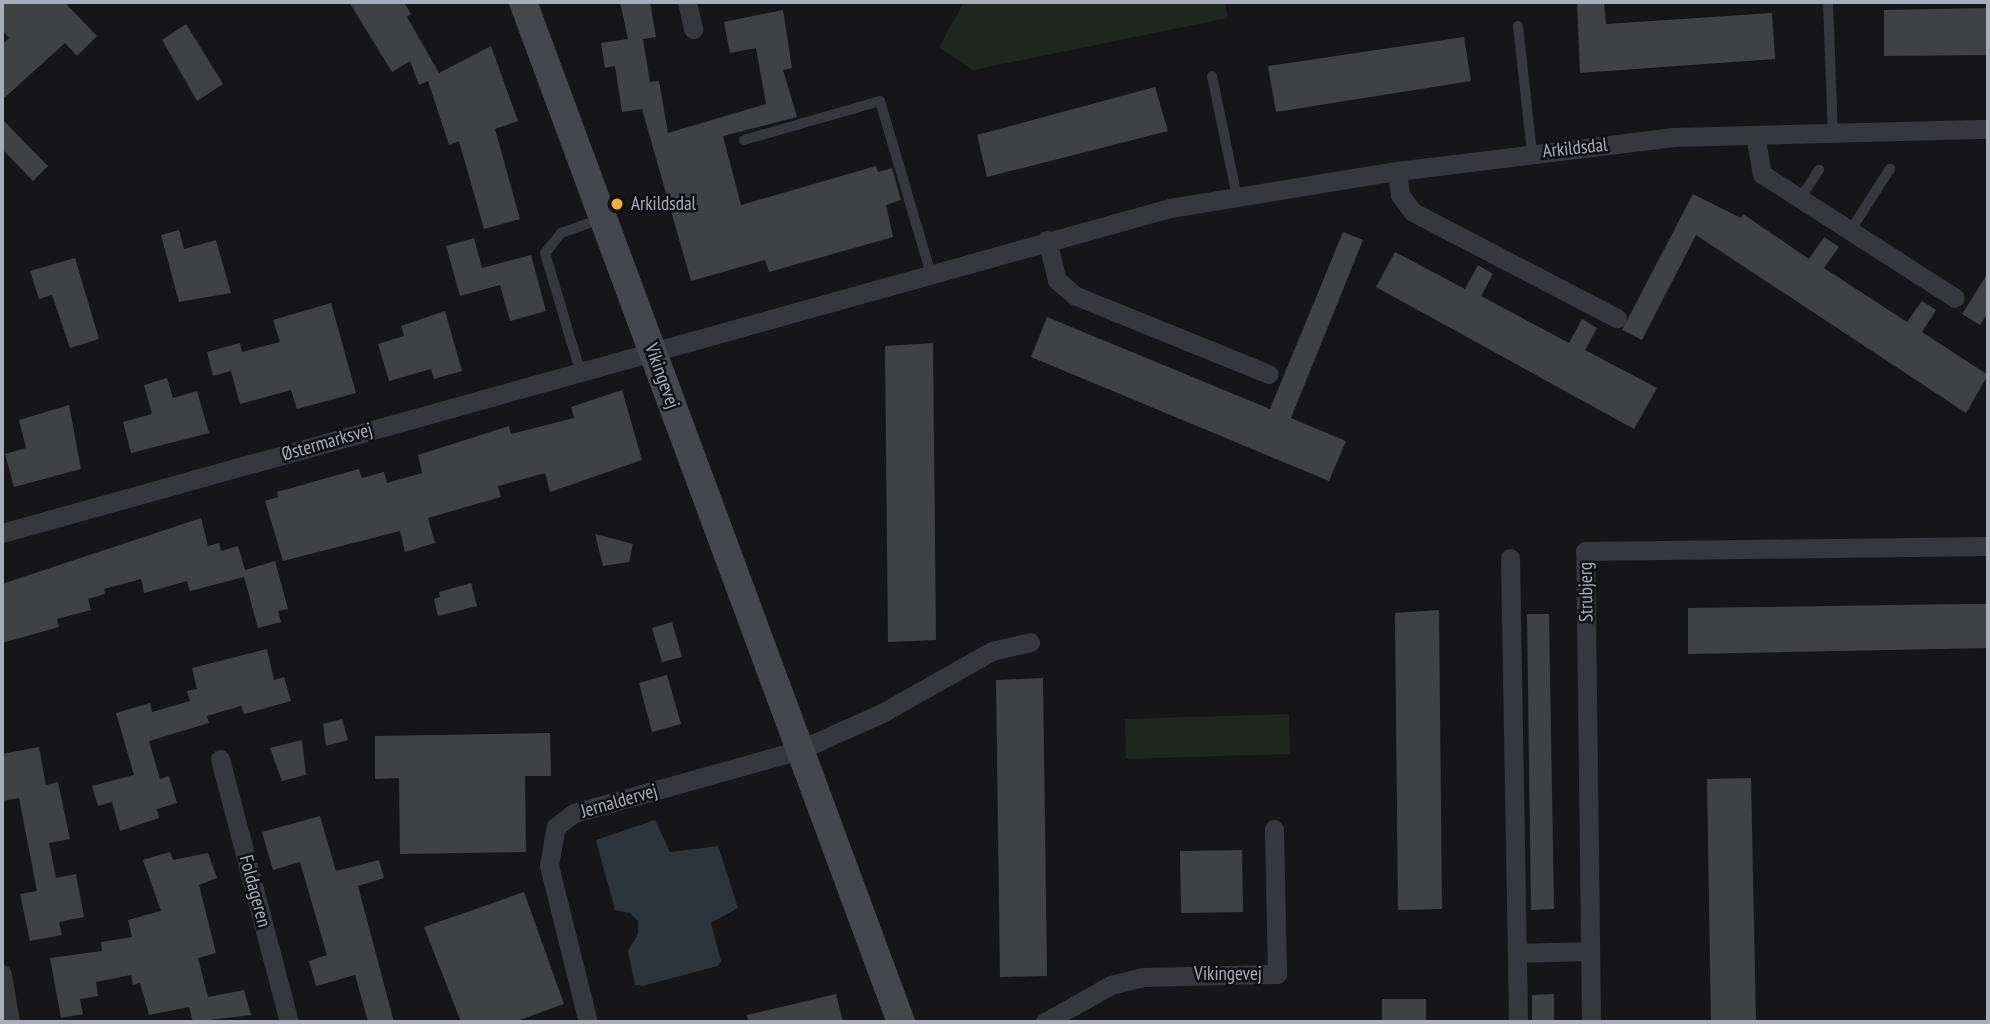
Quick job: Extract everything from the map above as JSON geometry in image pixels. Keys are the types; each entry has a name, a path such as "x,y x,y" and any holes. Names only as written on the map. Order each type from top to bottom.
{"street":[{"name":"Vikingevej","path":"523,2 901,1022"},
{"path":"687,2 693,29"},
{"name":"Arkildsdal","path":"653,351 1047,240 1237,197 1532,152 1674,137 1988,128"},
{"path":"1755,135 1762,174 1955,298"},
{"path":"1397,172 1400,195 1413,212 1617,318"},
{"path":"1047,240 1057,279 1074,295 1269,374"},
{"name":"Østermarksvej","path":"2,533 653,351"},
{"name":"Strubjerg","path":"1591,1022 1585,551 1988,546"},
{"path":"1510,558 1518,1022"},
{"path":"799,750 882,713 992,651 1030,642"},
{"name":"Jernaldervej","path":"588,1022 549,865 556,827 574,813 799,750"},
{"name":"Foldageren","path":"220,759 289,1022"},
{"name":"Vikingevej","path":"1045,1022 1111,985 1143,977 1278,974 1274,829"},
{"path":"1517,953 1591,951"},
{"path":"2,974 10,1022"}],"lane":[{"path":"1828,4 1833,133"},
{"path":"1518,26 1532,152"},
{"path":"1212,76 1237,197"},
{"path":"744,140 880,101 930,271"},
{"path":"1850,231 1889,169"},
{"path":"1800,199 1819,170"},
{"path":"580,371 545,253 561,233 604,217"}],"shaded area":[{"path":"964,2 1225,2 1228,18 973,70 939,47"},
{"path":"1289,714 1290,754 1126,759 1125,719"},
{"path":"655,820 670,852 718,846 738,908 711,923 721,961 718,966 642,986 635,985 628,951 638,934 638,921 630,913 615,910 596,840"}],"building":[{"path":"2,2 64,2 97,36 77,56 65,43 2,100 2,45 9,38 2,30"},
{"path":"349,2 404,2 411,14 407,17 439,73 491,46 518,121 495,129 520,219 484,229 459,141 449,145 428,81 419,85 410,61 392,72"},
{"path":"620,2 650,2 656,37 643,39 650,82 659,81 668,133 766,104 756,48 730,53 724,22 783,10 792,68 783,70 797,117 723,136 741,205 876,166 878,172 892,168 901,200 886,205 893,237 769,272 765,260 691,281 642,109 622,112 615,66 605,68 601,43 628,39"},
{"path":"1577,2 1604,2 1606,24 1772,13 1775,59 1580,73"},
{"path":"1988,8 1988,55 1884,56 1884,10"},
{"path":"186,24 223,84 197,101 162,40"},
{"path":"1464,37 1471,81 1276,112 1268,66"},
{"path":"1155,87 1168,131 987,177 977,135"},
{"path":"2,119 48,166 33,181 2,149"},
{"path":"1693,194 1741,218 1743,214 1809,259 1824,237 1839,247 1824,268 1907,322 1922,301 1936,310 1922,332 1988,375 1966,413 1696,235 1642,340 1622,330"},
{"path":"179,230 184,249 216,240 231,293 179,302 161,235"},
{"path":"1343,232 1363,240 1291,418 1346,441 1329,481 1031,357 1047,317 1270,409"},
{"path":"474,238 482,268 531,255 546,311 510,321 500,285 460,296 446,246"},
{"path":"1395,252 1465,289 1478,265 1493,274 1481,296 1569,343 1582,319 1597,328 1585,350 1657,388 1634,429 1376,287"},
{"path":"75,258 99,339 70,348 52,295 39,299 30,271"},
{"path":"1988,273 1988,313 1980,325 1962,314"},
{"path":"331,303 356,393 297,409 291,390 240,404 231,371 213,376 207,352 240,343 242,352 280,342 273,320"},
{"path":"445,311 462,371 434,379 431,369 389,381 378,344 404,336 401,326"},
{"path":"933,343 936,640 888,642 885,346"},
{"path":"167,378 173,398 197,391 209,433 131,453 123,422 152,414 144,385"},
{"path":"622,390 642,460 550,492 545,473 498,486 501,497 428,518 435,543 405,552 400,531 283,561 265,501 278,497 277,492 359,469 362,478 384,472 387,483 422,473 418,455 509,426 511,434 574,418 571,407"},
{"path":"69,405 81,469 14,487 5,454 26,448 19,420"},
{"path":"201,518 208,546 219,543 221,551 238,546 245,570 275,561 288,609 278,611 281,622 258,628 244,577 190,591 187,581 144,593 141,579 104,589 105,594 88,599 91,610 57,619 59,627 2,643 2,584"},
{"path":"595,534 633,544 629,562 603,566"},
{"path":"471,583 477,606 438,616 434,599 440,597 439,592"},
{"path":"1988,604 1988,648 1688,654 1688,608"},
{"path":"1439,610 1442,909 1398,910 1395,613"},
{"path":"1527,614 1549,614 1554,909 1531,910"},
{"path":"672,622 682,657 662,662 652,628"},
{"path":"267,649 274,680 284,677 291,701 244,714 241,706 207,716 209,723 149,741 160,779 169,776 177,803 157,809 159,818 120,831 112,802 98,806 92,786 134,775 116,713 150,703 152,712 190,701 187,691 197,689 192,668"},
{"path":"667,675 681,724 652,732 639,683"},
{"path":"1043,678 1047,976 1000,977 996,680"},
{"path":"342,719 348,740 326,746 323,724"},
{"path":"550,733 551,776 525,776 526,852 400,854 399,778 375,779 375,736"},
{"path":"302,740 306,775 282,781 270,748"},
{"path":"39,747 46,785 58,782 70,839 49,843 56,878 76,874 84,917 59,922 62,935 30,941 20,894 37,891 19,798 2,801 2,754"},
{"path":"1751,778 1756,1022 1711,1022 1707,779"},
{"path":"320,816 336,871 379,860 384,878 358,886 394,1022 368,1022 355,975 316,986 309,961 327,955 300,862 273,870 262,832"},
{"path":"1242,850 1243,912 1181,913 1180,851"},
{"path":"170,852 173,860 208,853 217,878 199,885 216,953 198,958 208,997 244,990 251,1015 193,1022 189,1007 149,1015 140,983 133,985 131,975 96,982 98,996 80,999 83,1014 61,1018 50,958 102,951 101,942 132,937 128,920 161,911 143,860"},
{"path":"524,892 564,1004 514,1022 461,1022 424,927"},
{"path":"836,994 843,1022 748,1022 747,1015"},
{"path":"1554,994 1554,1022 1532,1022 1532,995"},
{"path":"1382,999 1426,999 1426,1022 1382,1022"}],"place":[{"name":"Arkildsdal","path":"617,204"}]}
